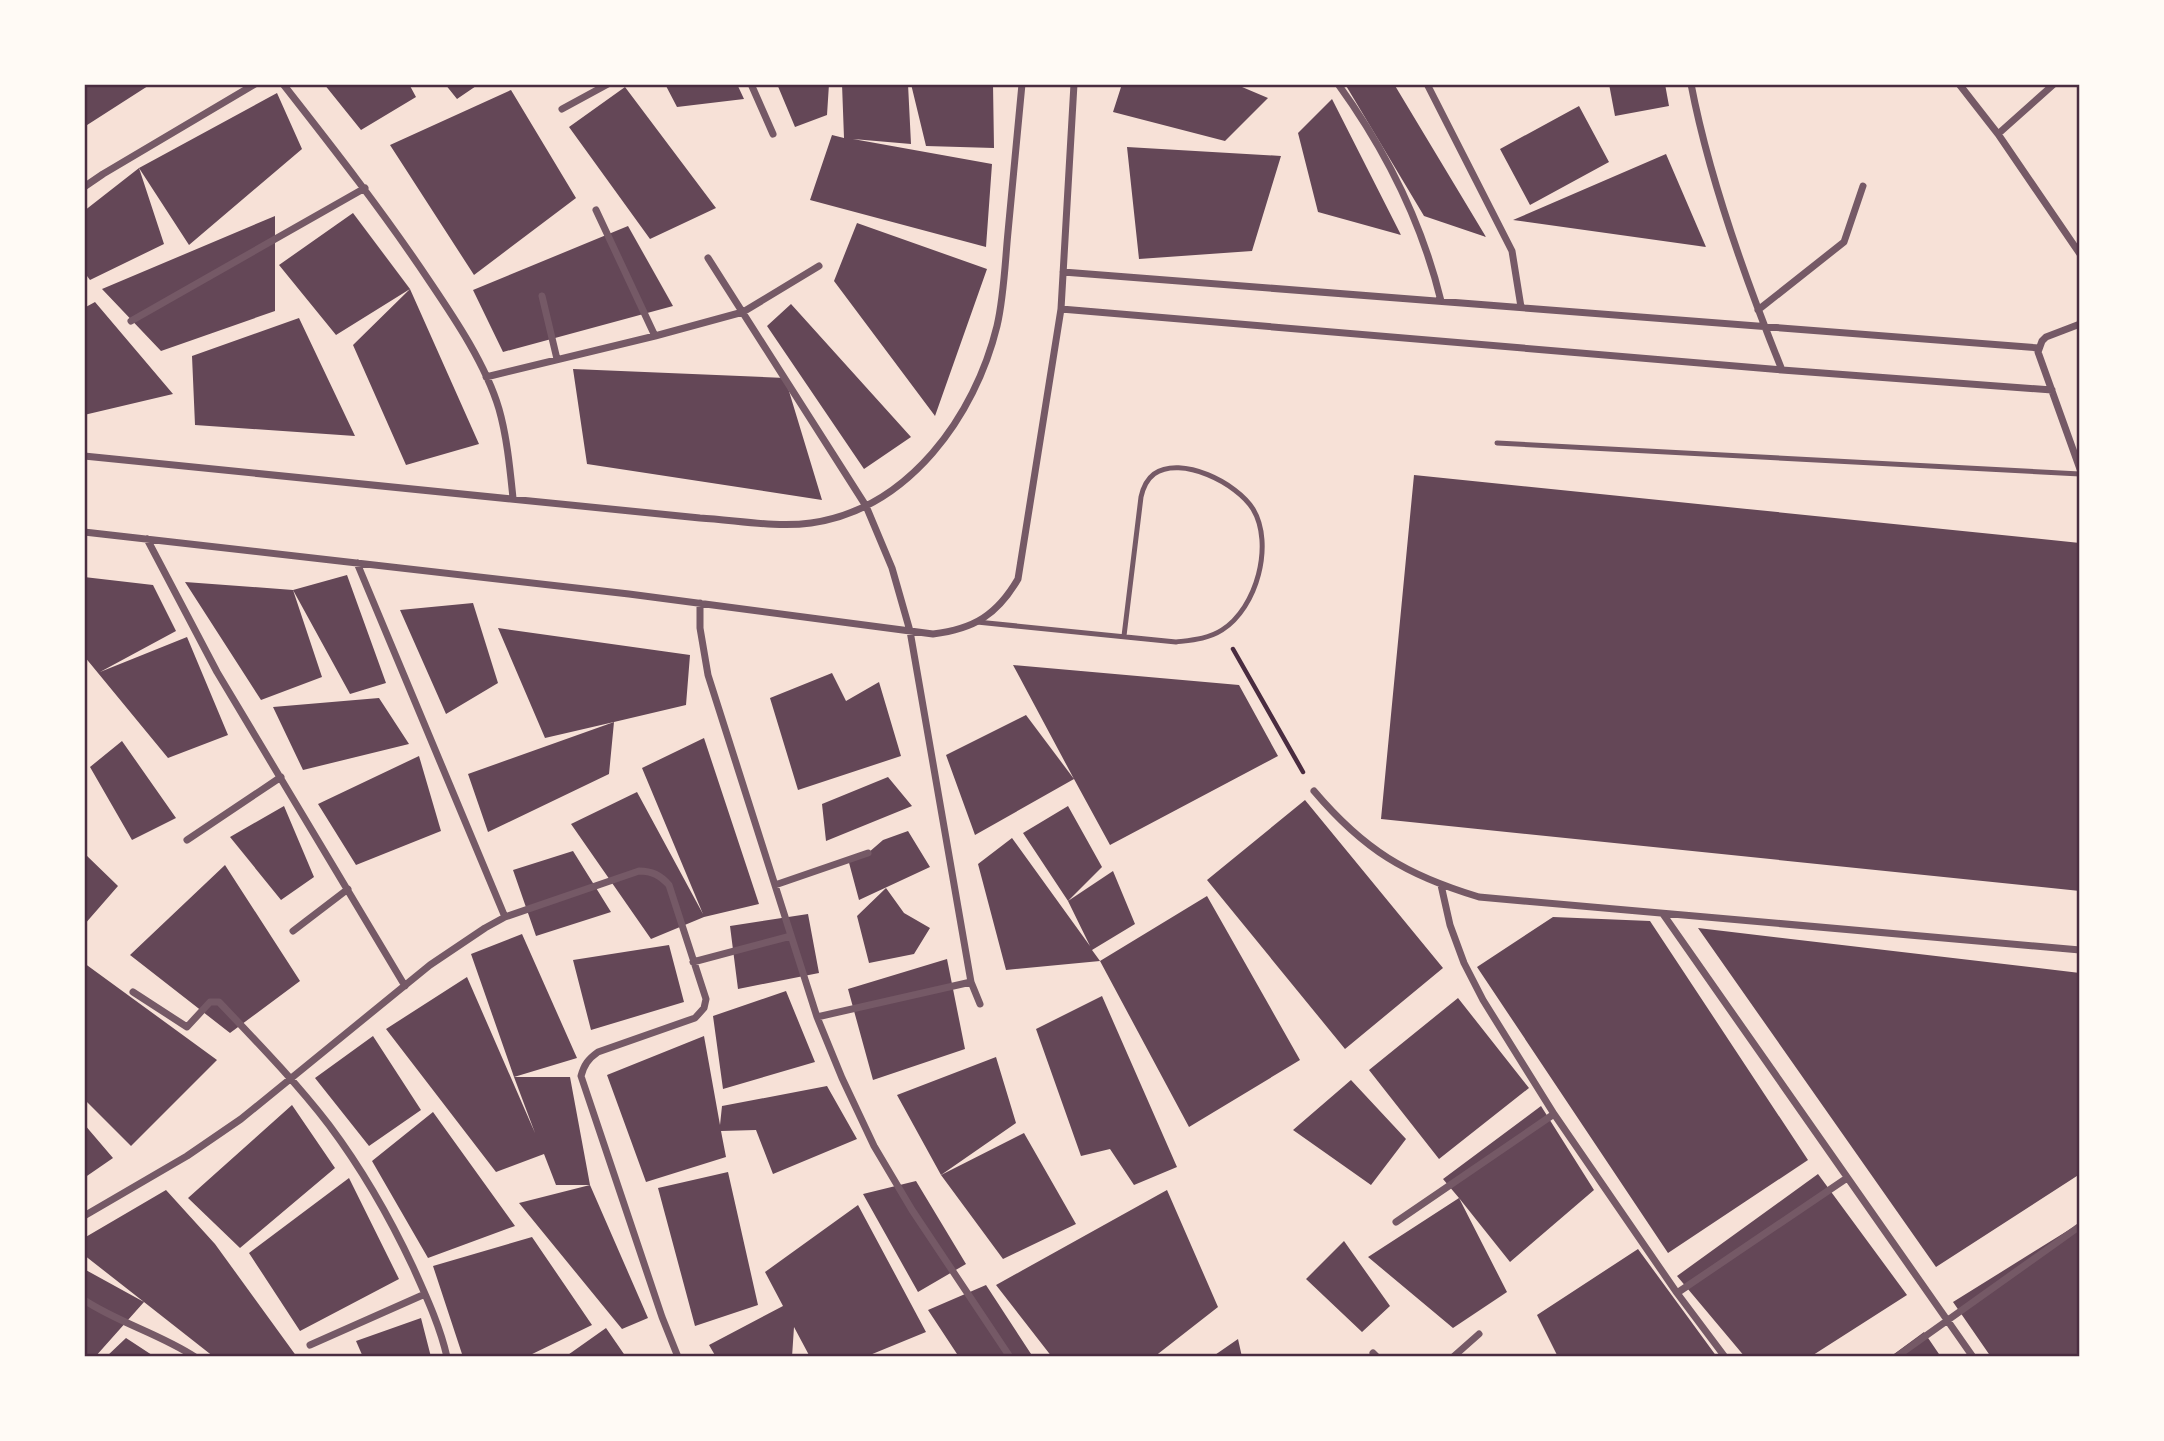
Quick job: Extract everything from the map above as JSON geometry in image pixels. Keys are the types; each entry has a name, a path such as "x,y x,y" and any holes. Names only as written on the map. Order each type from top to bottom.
{"street":[{"path":"84,187 255,84"},
{"path":"283,84 365,188 453,316 486,377 499,408 509,458 513,498"},
{"path":"562,109 608,84"},
{"path":"751,84 773,134"},
{"path":"84,456 782,524 811,523 866,506 895,488 918,469 945,438 968,403 986,365 998,324 1022,84"},
{"path":"84,532 700,603 933,634 956,631 977,622 994,611 1008,596 1018,579 1061,309 1074,84"},
{"path":"1338,84 1388,162 1415,221 1441,301"},
{"path":"1427,84 1512,251 1521,307"},
{"path":"1691,84 1696,113 1716,178 1758,310 1782,370"},
{"path":"1959,84 1998,134 2080,254"},
{"path":"1998,134 2054,84"},
{"path":"1758,310 1844,242 1863,186"},
{"path":"131,321 365,188"},
{"path":"596,210 654,336"},
{"path":"708,258 866,506 892,568 910,631 971,982 979,1004"},
{"path":"486,377 743,312 818,267"},
{"path":"1063,272 2039,348"},
{"path":"542,296 556,359"},
{"path":"1061,309 2052,390"},
{"path":"2080,324 2046,337 2039,348 2039,357 2080,472"},
{"path":"147,539 217,671 405,986"},
{"path":"357,563 505,917"},
{"path":"700,603 700,628 708,675 817,1017 842,1078 874,1146 912,1210 1010,1357"},
{"path":"187,840 281,778"},
{"path":"1314,791 1340,821 1370,847 1404,869 1479,897 2080,950"},
{"path":"775,885 868,853"},
{"path":"84,1216 187,1156 241,1119 457,946 505,917 639,871 656,873 668,885 706,999 704,1008 695,1018 598,1052 584,1066 581,1076 678,1357"},
{"path":"1441,885 1450,925 1464,963 1483,1000 1554,1114 1677,1293 1725,1357"},
{"path":"293,931 348,889"},
{"path":"1663,914 1973,1357"},
{"path":"693,962 791,936"},
{"path":"817,1017 971,982"},
{"path":"134,992 187,1027 210,1002 219,1002 291,1078 330,1127 366,1180 398,1236 425,1294 447,1357"},
{"path":"1396,1222 1554,1114"},
{"path":"1677,1293 1847,1178"},
{"path":"1896,1357 2080,1226"},
{"path":"310,1345 425,1294"},
{"path":"84,1300 171,1342 195,1357"},
{"path":"1453,1357 1479,1334"}],"lane":[{"path":"1497,443 2080,472"},
{"path":"977,622 1176,642 1200,639 1223,629 1241,613 1253,592 1259,573 1261,552 1260,531 1254,510 1226,482 1198,472 1169,468 1151,475 1144,485 1124,636"}],"path":[{"path":"1223,629 1314,791"}],"building":[{"path":"84,84 151,84 84,127"},
{"path":"324,84 409,84 416,97 361,130"},
{"path":"445,84 479,84 457,99"},
{"path":"665,84 737,84 744,99 677,107"},
{"path":"777,84 829,84 827,115 795,127"},
{"path":"842,84 908,84 911,144 853,139 992,164 986,247 810,200 832,135 844,138"},
{"path":"911,84 993,84 994,148 926,146"},
{"path":"1122,84 1235,84 1268,98 1225,141 1113,112"},
{"path":"1345,84 1394,84 1486,237 1424,216"},
{"path":"1609,84 1665,84 1669,106 1615,116"},
{"path":"625,87 716,208 650,239 569,127"},
{"path":"511,90 576,198 474,275 390,145"},
{"path":"277,93 302,149 189,245 139,168"},
{"path":"1332,99 1401,235 1318,212 1298,133"},
{"path":"1579,106 1609,162 1530,205 1500,149"},
{"path":"1127,147 1281,156 1252,251 1139,259"},
{"path":"1666,154 1706,247 1513,220"},
{"path":"139,168 164,244 90,280 84,272 84,211"},
{"path":"353,213 410,289 336,335 279,265"},
{"path":"275,216 275,311 161,351 102,289"},
{"path":"857,223 987,269 935,416 834,281"},
{"path":"628,226 673,306 503,352 473,290"},
{"path":"410,289 479,444 406,465 353,345"},
{"path":"95,302 173,394 84,415 84,308"},
{"path":"791,304 911,437 864,469 767,326"},
{"path":"299,318 355,436 195,425 192,356"},
{"path":"573,369 785,378 822,500 587,464"},
{"path":"1414,475 2080,543 2080,891 1381,819"},
{"path":"347,575 386,683 350,694 293,590"},
{"path":"84,577 153,585 176,631 100,672 187,637 228,735 168,758 84,656"},
{"path":"185,582 293,590 322,677 261,700"},
{"path":"473,603 498,683 446,714 400,610"},
{"path":"498,628 690,655 686,705 545,738"},
{"path":"1013,665 1239,685 1278,756 1110,845"},
{"path":"832,673 846,701 879,682 901,756 798,790 770,698"},
{"path":"379,698 409,744 303,770 273,707"},
{"path":"1026,715 1074,779 975,835 946,755"},
{"path":"614,722 609,774 488,832 468,774"},
{"path":"704,738 759,904 704,917 651,939 571,824 637,792 703,914 642,768"},
{"path":"122,741 176,818 132,840 90,767"},
{"path":"419,756 441,831 356,865 318,804"},
{"path":"888,777 912,806 826,841 822,804"},
{"path":"1305,800 1443,968 1345,1049 1207,880"},
{"path":"284,806 314,877 281,900 230,837"},
{"path":"1068,806 1102,867 1068,901 1023,833"},
{"path":"908,831 930,867 859,900 848,859 868,853 883,840"},
{"path":"1012,838 1090,946 1068,901 1113,871 1135,924 1092,950 1100,961 1006,970 978,864"},
{"path":"573,851 611,912 536,936 513,870"},
{"path":"84,853 118,886 84,925"},
{"path":"225,865 300,981 230,1033 130,955"},
{"path":"886,888 904,913 930,928 914,954 869,963 857,916"},
{"path":"1207,896 1300,1060 1189,1127 1100,961"},
{"path":"808,914 819,973 738,989 730,926"},
{"path":"1553,917 1650,921 1808,1160 1668,1253 1477,967"},
{"path":"1698,928 2080,973 2080,1174 1936,1267"},
{"path":"522,934 577,1058 514,1077 471,954"},
{"path":"669,945 684,1002 591,1030 573,960"},
{"path":"947,959 965,1049 873,1080 848,989"},
{"path":"84,963 217,1060 131,1146 84,1099"},
{"path":"467,977 535,1133 514,1077 570,1077 590,1185 556,1185 544,1154 496,1172 386,1029"},
{"path":"786,991 815,1062 723,1089 713,1016"},
{"path":"1102,996 1177,1167 1134,1185 1110,1149 1081,1156 1036,1029"},
{"path":"1458,998 1529,1088 1439,1159 1369,1070"},
{"path":"373,1036 421,1110 369,1146 315,1078"},
{"path":"704,1036 720,1125 722,1106 827,1086 857,1139 773,1174 756,1130 721,1131 726,1157 646,1182 607,1075"},
{"path":"996,1057 1016,1123 941,1175 897,1095"},
{"path":"1351,1080 1406,1139 1371,1185 1293,1130"},
{"path":"292,1105 335,1168 240,1248 188,1198"},
{"path":"1541,1106 1594,1190 1510,1262 1443,1179"},
{"path":"433,1112 515,1226 428,1258 372,1161"},
{"path":"84,1124 113,1158 84,1178"},
{"path":"1024,1133 1076,1224 1003,1259 941,1175"},
{"path":"728,1172 758,1305 695,1326 658,1188"},
{"path":"1818,1174 1907,1295 1810,1357 1745,1357 1677,1276"},
{"path":"349,1178 399,1279 300,1331 249,1253"},
{"path":"916,1181 966,1264 918,1292 863,1194"},
{"path":"590,1185 648,1318 622,1329 519,1203"},
{"path":"166,1190 215,1244 297,1357 214,1357 84,1255 84,1238"},
{"path":"1167,1190 1218,1307 1154,1357 1052,1357 996,1285"},
{"path":"1459,1198 1507,1292 1453,1328 1368,1257"},
{"path":"858,1205 926,1332 865,1357 810,1357 794,1327 792,1357 716,1357 709,1345 783,1306 765,1272"},
{"path":"2080,1223 2080,1357 1991,1357 1953,1302"},
{"path":"532,1237 592,1325 526,1357 463,1357 433,1266"},
{"path":"1344,1241 1390,1306 1362,1332 1306,1279"},
{"path":"1638,1249 1717,1357 1558,1357 1537,1315"},
{"path":"84,1269 144,1302 95,1357 84,1357"},
{"path":"986,1285 1033,1357 959,1357 928,1310"},
{"path":"421,1318 431,1357 363,1357 356,1341"},
{"path":"606,1328 626,1357 565,1357"},
{"path":"1924,1332 1941,1357 1890,1357"},
{"path":"126,1338 155,1357 106,1357"},
{"path":"1238,1339 1242,1357 1212,1357"}]}
